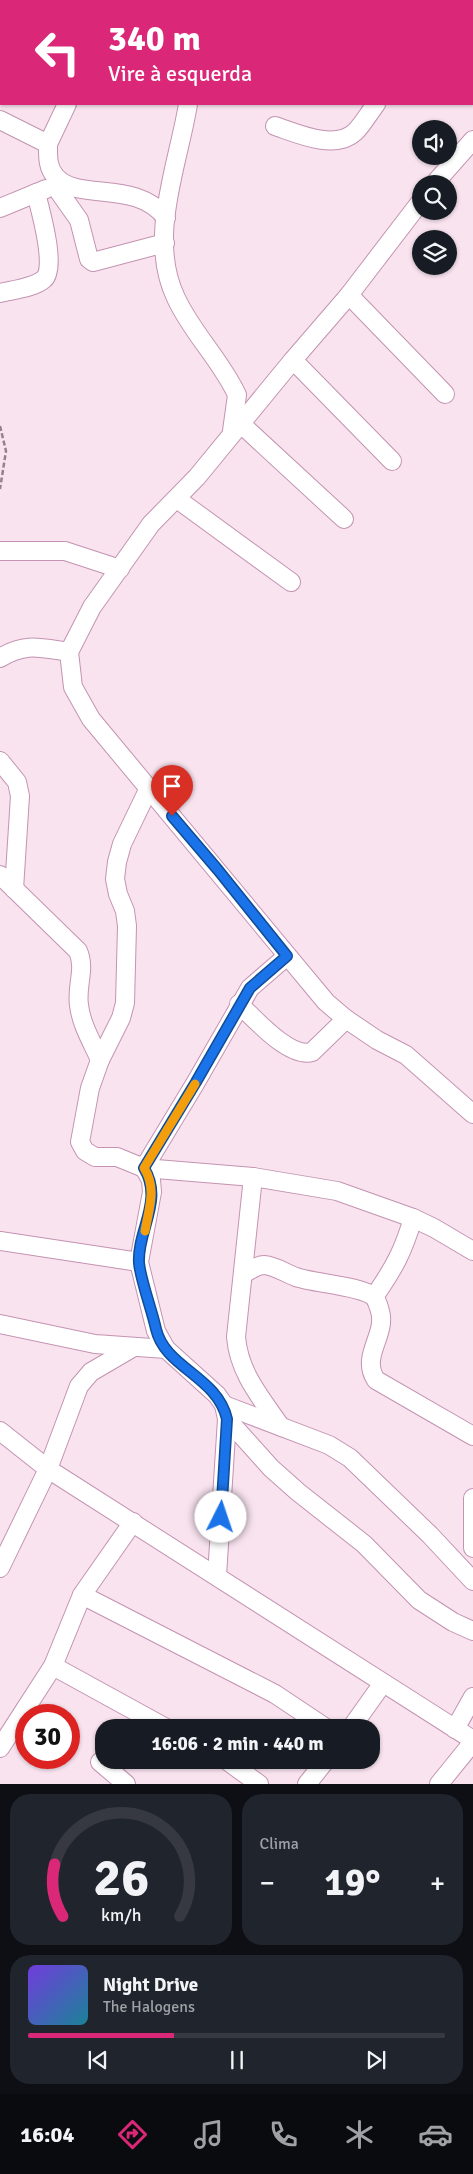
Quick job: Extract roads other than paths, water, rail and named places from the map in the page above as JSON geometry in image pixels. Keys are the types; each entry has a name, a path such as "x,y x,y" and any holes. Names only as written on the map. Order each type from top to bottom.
{"street":[{"path":"67,105 48,144 49,165 79,220 89,259 93,262 165,243"},
{"path":"188,105 166,218 166,266 176,298 193,329 237,395 236,428"},
{"path":"275,126 310,137 341,139 353,133 375,105"},
{"path":"0,120 48,144"},
{"path":"442,175 473,140"},
{"path":"0,208 59,184 140,198 157,206 166,218"},
{"path":"0,293 44,280 49,272 46,244 36,193"},
{"path":"412,213 349,295 177,499 151,524 92,607 69,652 73,687 90,719 148,790 218,870 326,1002 346,1019 377,1040 406,1055 473,1114"},
{"path":"349,295 445,394"},
{"path":"293,360 392,461"},
{"path":"236,428 344,518"},
{"path":"177,499 291,582"},
{"path":"0,551 65,551 120,569"},
{"path":"0,658 14,649 27,646 69,652"},
{"path":"0,761 17,782 20,796 14,889"},
{"path":"148,790 122,844 117,862 115,879 128,926 125,1003 121,1018 100,1060 90,1088 80,1142 85,1151 95,1157 117,1157 144,1168 253,1177 337,1191 413,1218 434,1228 473,1252"},
{"path":"0,875 78,951 82,960 78,990 81,1017 100,1060"},
{"path":"144,1168 196,1082 239,1004 250,988 287,956"},
{"path":"239,1004 280,1041 300,1053 306,1054 312,1052 346,1019"},
{"path":"144,1168 151,1180 152,1192 139,1262 156,1331 166,1349 217,1395 225,1412 271,1468 364,1544 419,1600 453,1622 473,1631"},
{"path":"253,1177 236,1337 238,1355 244,1373 281,1427"},
{"path":"374,1297 397,1263 404,1248 413,1218"},
{"path":"0,1241 139,1262"},
{"path":"243,1274 262,1265 275,1267 296,1277 363,1291 374,1297 380,1312 380,1323 371,1358 370,1371 376,1380 473,1436"},
{"path":"0,1324 95,1344 166,1349"},
{"path":"2,1559 48,1469 79,1386 91,1372 132,1348"},
{"path":"225,1412 281,1427 329,1446 350,1458 473,1581"},
{"path":"217,1576 225,1412"},
{"path":"5,1437 48,1469 473,1741 439,1784"},
{"path":"473,1498 473,1548"},
{"path":"0,1748 53,1666 82,1595 133,1522"},
{"path":"82,1595 275,1694 312,1719"},
{"path":"53,1666 150,1719"},
{"path":"357,1719 383,1682"},
{"path":"455,1729 473,1697"},
{"path":"108,1769 126,1784"},
{"path":"238,1769 259,1784"},
{"path":"307,1784 319,1769"}]}
